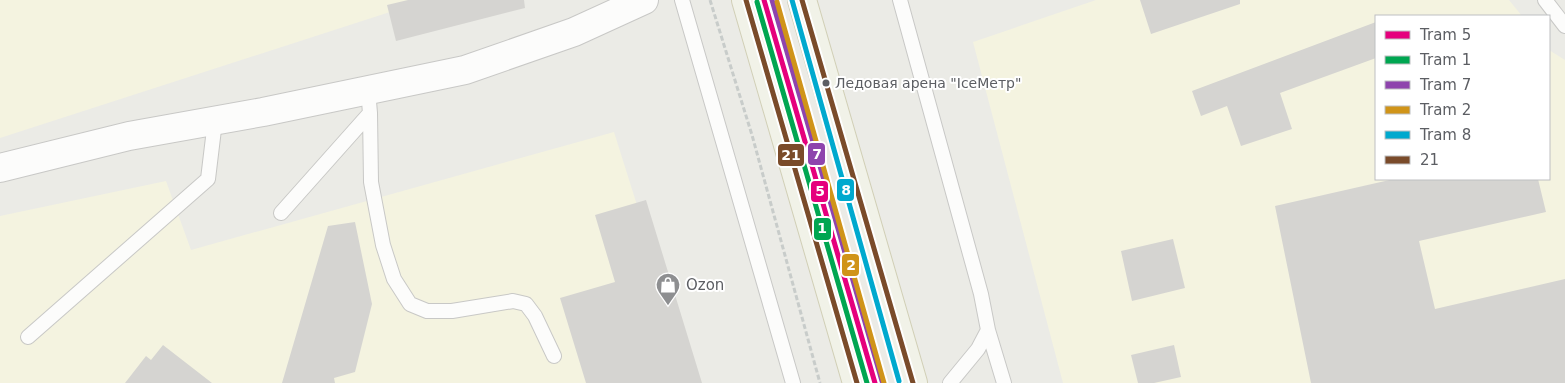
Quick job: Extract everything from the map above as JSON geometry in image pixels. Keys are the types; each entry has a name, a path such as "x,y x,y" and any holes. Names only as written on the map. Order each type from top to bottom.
{"main road":[{"path":"746,0 857,383"},
{"path":"802,0 912,383"}],"street":[{"path":"0,168 129,136 215,121 369,102 574,32 644,0"}],"lane":[{"path":"682,0 794,383"},
{"path":"900,0 981,294 988,330 1004,383"},
{"path":"1545,0 1565,26"},
{"path":"281,213 369,102"},
{"path":"369,102 371,182 383,244 394,279 410,304 428,312 452,312 513,301 526,304 535,316 554,356"},
{"path":"28,337 208,178 215,121"},
{"path":"950,383 978,349 988,330"}],"path":[{"path":"710,0 752,135 820,383"}],"shaded area":[{"path":"0,0 427,0 0,138"},
{"path":"1096,0 1509,0 1521,15 1375,15 1375,180 1550,180 1550,51 1565,60 1565,383 1063,383 973,42"},
{"path":"614,132 693,383 0,383 0,216 166,181 191,250"}],"building":[{"path":"408,0 524,0 525,8 396,41 387,5"},
{"path":"1140,0 1240,0 1240,4 1151,34"},
{"path":"1375,22 1375,58 1280,93 1292,129 1241,146 1227,106 1201,116 1192,91"},
{"path":"1390,180 1538,180 1546,212 1419,241 1435,309 1565,279 1565,383 1311,383 1275,206"},
{"path":"646,200 702,383 586,383 560,298 615,282 595,215"},
{"path":"355,222 372,304 355,372 334,378 335,383 282,383 328,226"},
{"path":"1173,239 1185,288 1132,301 1121,251"},
{"path":"163,345 212,383 125,383 146,356 151,360"},
{"path":"1174,345 1181,377 1154,383 1138,383 1131,355"}],"tram line":[{"name":"5","path":"764,0 875,383"},
{"name":"7","path":"772,0 882,381"},
{"name":"8","path":"792,0 899,381"},
{"name":"1","path":"757,2 867,383"},
{"name":"2","path":"777,2 884,383"}],"transit line":[{"name":"21","path":"746,0 857,383"},
{"name":"21","path":"802,0 913,383"}],"place":[{"name":"Ледовая арена \"IceМетр\"","path":"826,83"},
{"name":"Ozon","path":"668,306"}]}
